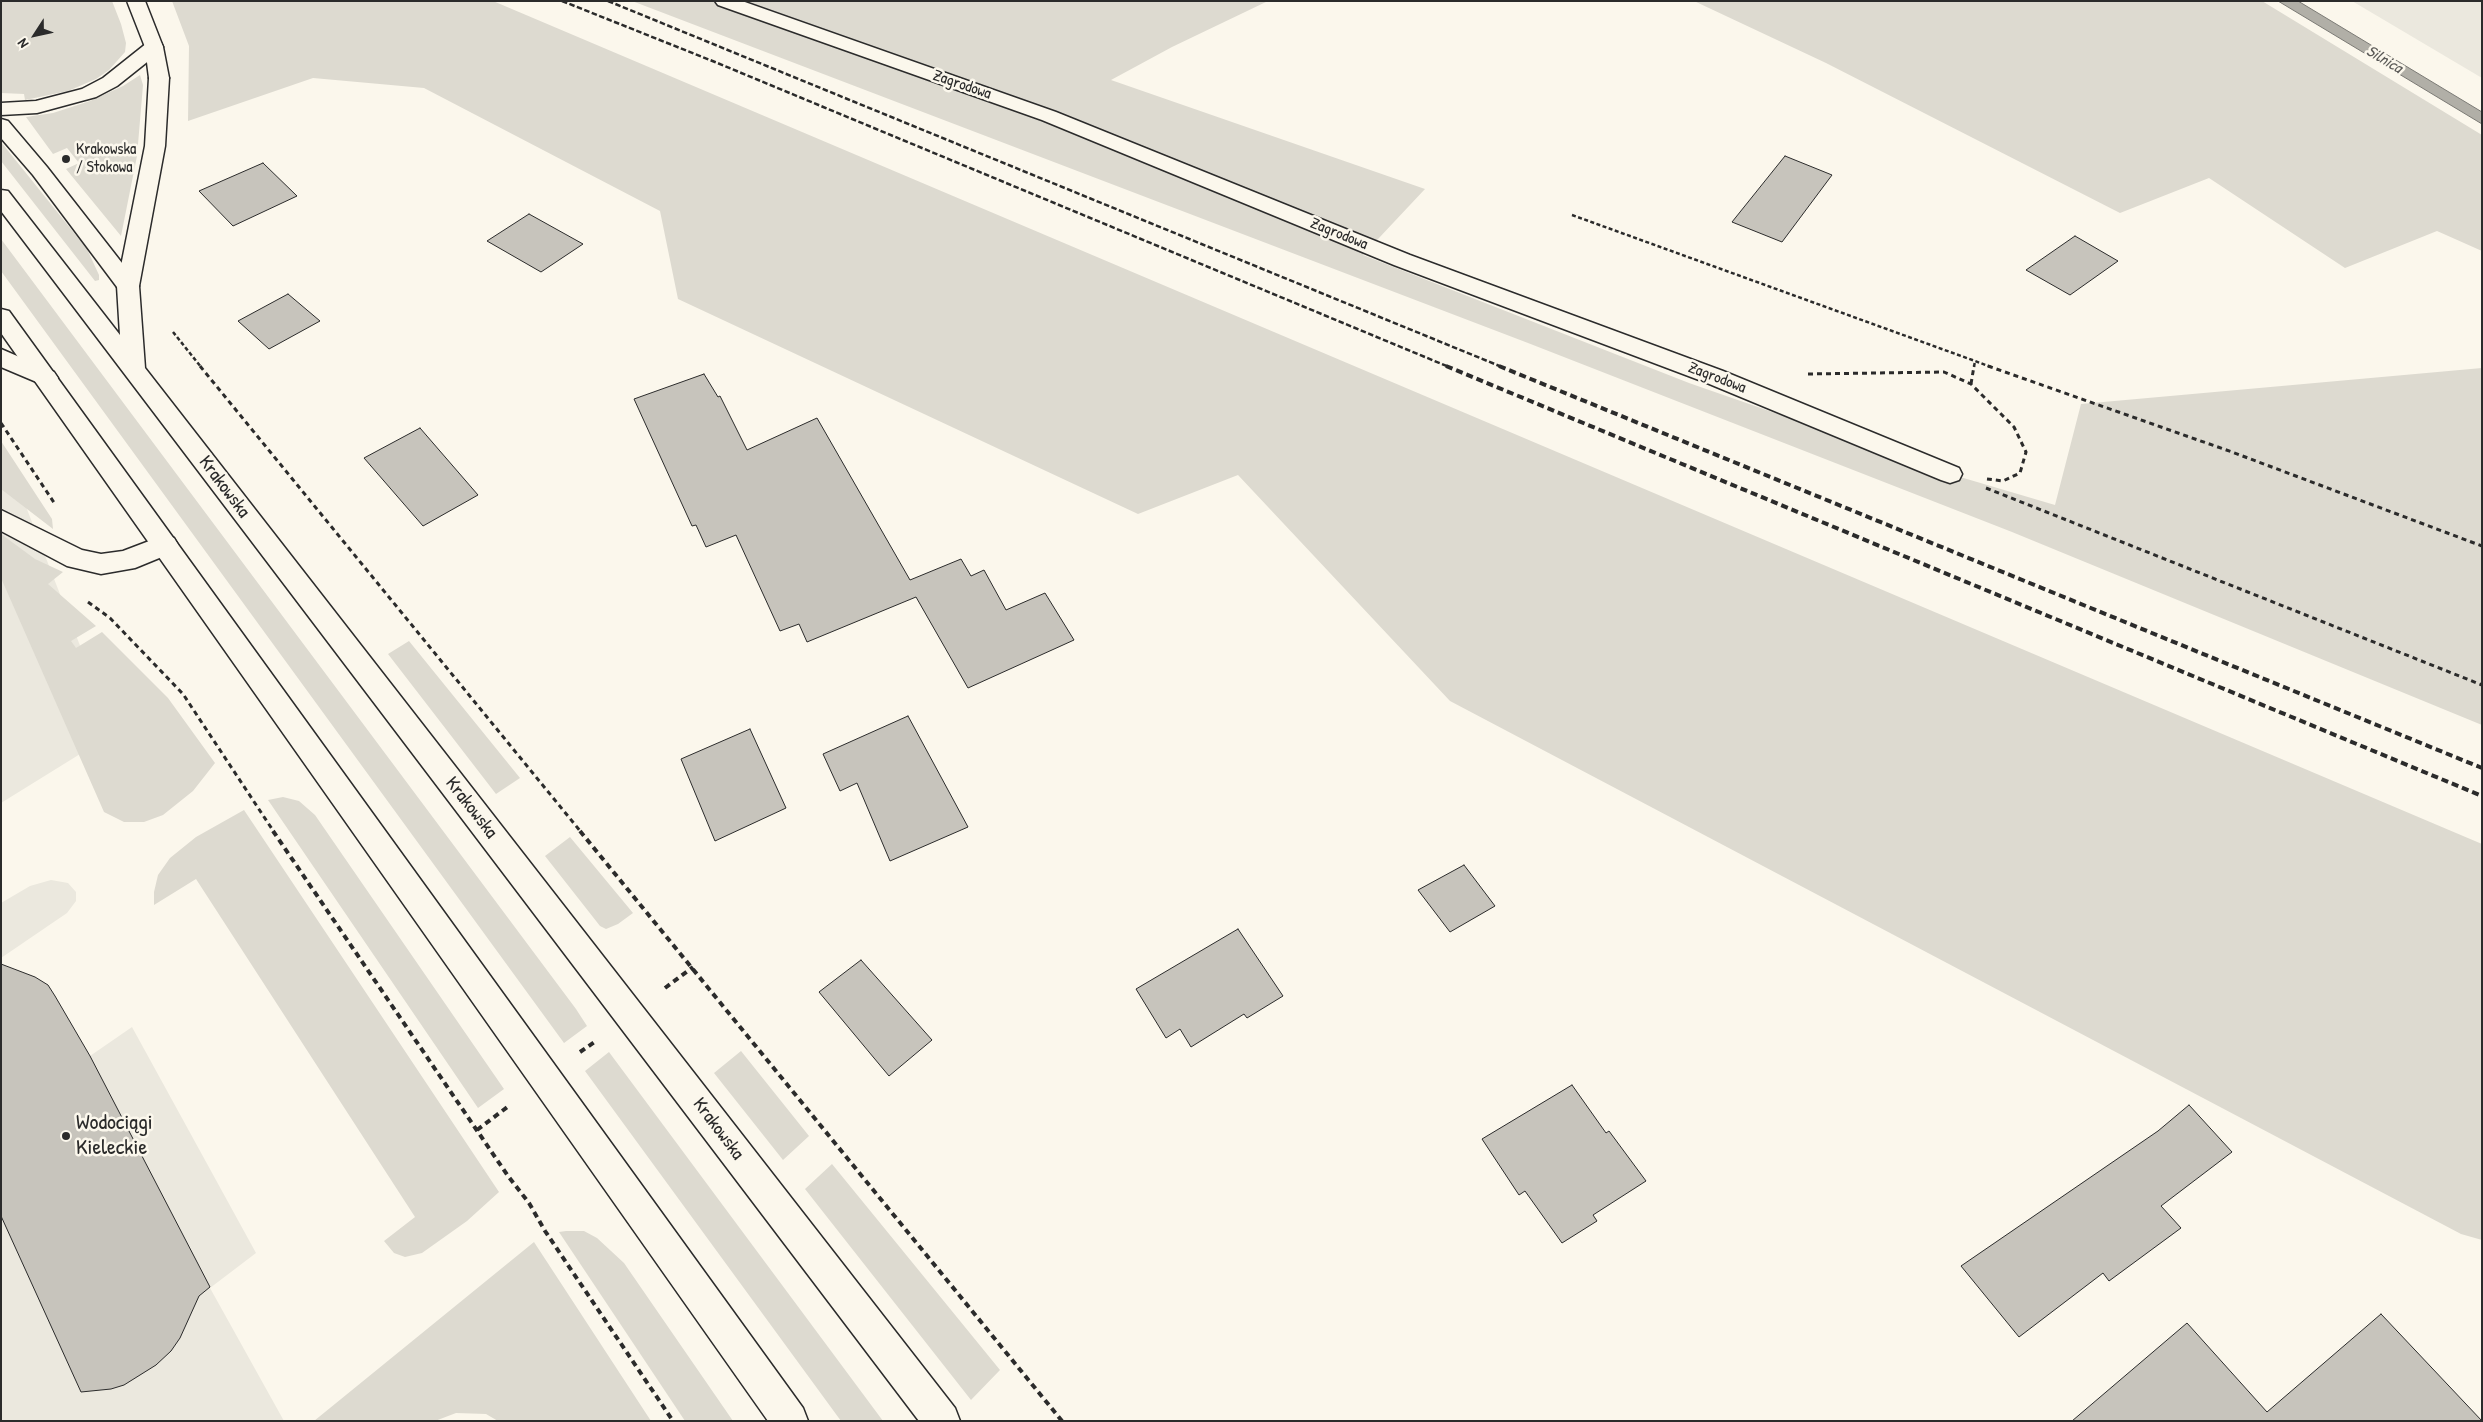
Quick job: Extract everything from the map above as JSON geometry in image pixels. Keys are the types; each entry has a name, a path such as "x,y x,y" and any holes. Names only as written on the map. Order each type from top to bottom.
{"main road":[{"path":"134,369 128,286 155,146 159,78 154,47 136,1"},
{"name":"Zagrodowa","path":"724,1 1049,116 1402,260 1715,377 1950,474"},
{"path":"1,109 37,107 88,92 110,82 154,47"},
{"path":"1,125 51,185 128,286"},
{"name":"Krakowska","path":"1,196 942,1421"},
{"path":"1,316 790,1421"},
{"path":"1,357 46,378"},
{"path":"1,518 76,559 100,564 126,561 165,545"}],"path":[{"path":"1572,215 2232,452 2482,546"},
{"path":"172,331 1062,1421"},
{"path":"1971,384 1975,361"},
{"path":"1807,374 1944,372 1971,384 2014,427 2026,452 2020,473 2003,481 1950,474"},
{"path":"1,423 75,534 76,559 74,575 64,584 110,618 183,694 225,760 477,1130 529,1203 545,1231 673,1421"},
{"path":"1950,474 2482,685"},
{"path":"662,990 693,967"},
{"path":"574,1056 598,1039"},
{"path":"477,1130 513,1102"}],"shaded area":[{"path":"1,1 112,1 126,43 125,52 109,70 96,79 68,91 25,100 24,94 1,93"},
{"path":"172,1 493,1 2482,844 2482,1240 2461,1234 1450,701 1238,475 1138,514 678,299 660,211 424,88 313,78 188,121 189,46"},
{"path":"632,1 1268,1 1172,47 1111,80 1425,189 1363,255 1689,383 1950,474 2055,505 2081,404 2482,368 2482,725 2012,532 1528,343"},
{"path":"1694,1 2262,1 2482,135 2482,251 2437,231 2345,268 2209,178 2120,213 1826,63"},
{"path":"2352,1 2482,1 2482,78"},
{"path":"140,75 143,85 137,156 121,236 66,169 79,163 67,148 53,154 26,117 53,113 90,101 123,86"},
{"path":"1,142 87,249 99,275 99,280 95,281 1,161"},
{"path":"1,239 576,1009 587,1026 564,1043 1,271"},
{"path":"1,441 52,519 53,529 1,489"},
{"path":"1,459 16,481 114,733 1,803"},
{"path":"1,534 35,559 63,572 48,584 96,626 71,641 76,648 102,632 168,698 215,763 193,791 163,815 144,822 124,822 104,812 1,578"},
{"path":"409,641 520,778 496,794 388,654"},
{"path":"283,797 299,801 315,815 504,1089 478,1108 268,800"},
{"path":"244,810 499,1192 467,1221 422,1253 405,1257 394,1253 384,1241 415,1217 196,879 154,905 154,892 158,875 170,858 196,837"},
{"path":"570,837 633,913 618,924 606,929 600,926 545,856"},
{"path":"51,880 68,883 76,892 76,901 67,913 1,958 1,903 30,886"},
{"path":"1,968 48,985 90,1056 132,1027 256,1253 210,1288 284,1421 1,1421"},
{"path":"741,1051 809,1136 783,1160 714,1073"},
{"path":"609,1052 883,1421 841,1421 585,1071"},
{"path":"832,1164 1000,1370 971,1400 805,1189"},
{"path":"584,1231 597,1238 624,1263 733,1421 685,1421 559,1232"},
{"path":"534,1242 651,1421 498,1421 486,1414 456,1413 435,1421 314,1421"}],"water":[{"name":"Silnica","path":"2278,1 2298,1 2482,112 2482,124"}],"building":[{"path":"1785,156 1832,175 1782,242 1732,222"},
{"path":"263,163 297,196 233,226 199,191"},
{"path":"529,214 583,244 541,272 487,241"},
{"path":"2075,236 2118,261 2070,295 2026,270"},
{"path":"288,294 320,321 269,349 238,321"},
{"path":"704,374 718,397 720,396 747,450 817,418 910,580 961,559 971,576 984,570 1006,610 1045,593 1074,640 968,688 916,597 807,642 799,624 780,631 736,535 706,547 696,525 692,526 634,399"},
{"path":"420,428 478,495 423,526 364,458"},
{"path":"908,716 968,827 890,861 857,783 840,791 823,754"},
{"path":"750,729 786,808 715,841 681,759"},
{"path":"1464,865 1495,906 1450,932 1418,890"},
{"path":"1238,929 1283,996 1247,1018 1244,1014 1191,1047 1180,1029 1166,1038 1136,989"},
{"path":"861,960 932,1040 889,1076 819,992"},
{"name":"Wodociągi Kieleckie","path":"1,964 35,977 48,985 90,1056 210,1287 199,1296 180,1338 171,1351 156,1365 124,1385 111,1389 81,1392 1,1216"},
{"path":"1572,1085 1606,1133 1609,1131 1646,1181 1593,1215 1597,1221 1562,1243 1525,1191 1519,1195 1482,1139"},
{"path":"2189,1105 2232,1152 2161,1206 2181,1228 2109,1281 2103,1273 2019,1337 1961,1266 2158,1131"},
{"path":"2381,1314 2482,1421 2072,1421 2187,1323 2267,1412"}],"railway":[{"path":"562,1 715,62 1449,367"},
{"path":"608,1 1502,367"},
{"path":"1446,366 2482,796"},
{"path":"1499,366 2482,768"}],"place":[{"name":"Krakowska / Stokowa","path":"66,159"},
{"name":"Wodociągi Kieleckie","path":"66,1136"}]}
